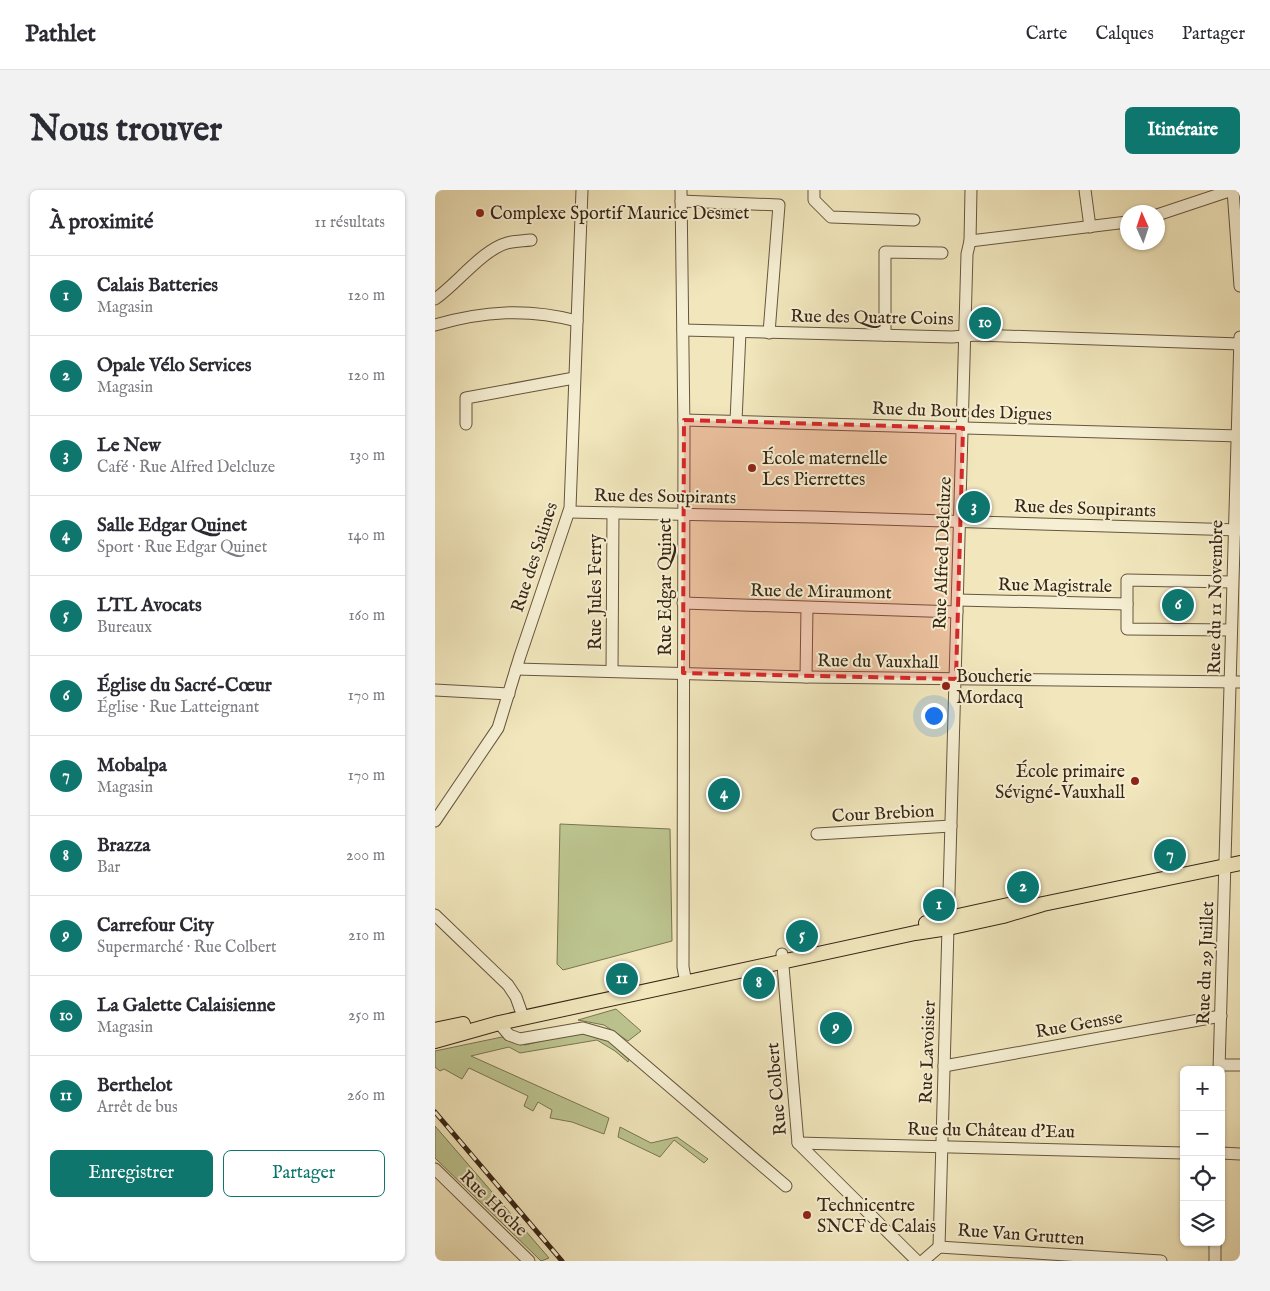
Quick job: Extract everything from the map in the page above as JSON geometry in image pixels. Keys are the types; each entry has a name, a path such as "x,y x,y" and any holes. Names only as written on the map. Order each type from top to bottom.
{"main road":[{"path":"435,1030 948,923 1225,862 1240,854"},
{"path":"1225,862 1240,863"},
{"path":"435,1041 499,1023 685,979"}],"street":[{"name":"Rue des Salines","path":"435,821 496,734 569,512 582,190"},
{"path":"814,190 814,200 831,218 913,220"},
{"name":"Rue Alfred Delcluze","path":"948,923 967,254 970,241 971,190"},
{"path":"1085,190 1090,227"},
{"path":"1165,211 1232,190 1240,286"},
{"path":"681,196 779,205 769,333"},
{"name":"Rue Edgar Quinet","path":"681,196 685,979"},
{"path":"970,241 1120,223"},
{"path":"435,299 451,288 493,250 508,243 531,240"},
{"path":"885,334 885,252 943,253"},
{"path":"435,326 494,312 538,313 577,321"},
{"name":"Rue des Quatre Coins","path":"683,330 965,337 984,335 1240,344"},
{"path":"736,421 740,332"},
{"name":"Rue du 11 Novembre","path":"1225,862 1235,682 1231,630 1232,582 1237,530 1240,336"},
{"path":"466,424 466,398 574,378"},
{"name":"Rue du Bout des Digues","path":"683,420 1238,436"},
{"name":"Rue des Soupirants","path":"569,512 1237,530"},
{"name":"Rue Jules Ferry","path":"612,671 613,513"},
{"name":"Rue Magistrale","path":"957,606 1127,604 1127,580 1232,582"},
{"name":"Rue de Miraumont","path":"683,604 807,608 957,606"},
{"path":"1127,604 1127,629 1231,630"},
{"path":"806,677 807,608"},
{"name":"Rue du Vauxhall","path":"516,669 806,677 1235,682"},
{"path":"435,690 509,694"},
{"name":"Cour Brebion","path":"817,834 951,826"},
{"name":"Rue du 29 Juillet","path":"1220,1066 1225,862"},
{"path":"435,915 508,984 516,997 521,1012"},
{"name":"Rue Lavoisier","path":"939,1247 948,923"},
{"name":"Rue Colbert","path":"782,958 798,1143 917,1261"},
{"name":"Rue Gensse","path":"944,1066 1221,1016"},
{"path":"499,1023 509,1035 520,1038 583,1028 611,1036 787,1186"},
{"path":"1225,1066 1240,1065"},
{"name":"Rue du Château d'Eau","path":"798,1143 1180,1152"},
{"path":"1225,1154 1240,1154"},
{"name":"Rue Hoche","path":"435,1170 529,1261"},
{"path":"1215,1246 1215,1261"},
{"path":"923,1261 939,1247"},
{"name":"Rue Van Grutten","path":"939,1247 1161,1261"}],"highlighted area":[{"path":"684,420 963,428 956,679 683,673"}],"green space":[{"path":"560,824 670,829 672,941 563,970 557,964"},
{"path":"616,1009 641,1031 628,1041 604,1025 578,1020"},
{"path":"580,1032 607,1039 629,1060 628,1062 597,1040 520,1053 509,1047 471,1056 609,1118 604,1134 572,1122 550,1118 552,1110 538,1102 533,1111 524,1106 528,1096 469,1068 462,1079 444,1069 440,1071 435,1067 435,1051 502,1037 525,1045"},
{"path":"435,1126 549,1258 541,1261 435,1158"},
{"path":"620,1127 651,1143 677,1137 708,1159 704,1163 674,1140 660,1157 618,1137"}],"railway":[{"path":"435,1112 562,1261"}],"place":[{"name":"Complexe Sportif Maurice Desmet","path":"480,213"},
{"name":"La Galette Calaisienne","path":"985,323"},
{"name":"École maternelle Les Pierrettes","path":"752,468"},
{"name":"Le New","path":"974,507"},
{"name":"Église du Sacré-Cœur","path":"1178,605"},
{"name":"Boucherie Mordacq","path":"946,686"},
{"name":"École primaire Sévigné-Vauxhall","path":"1135,781"},
{"name":"Salle Edgar Quinet","path":"724,794"},
{"name":"Mobalpa","path":"1170,855"},
{"name":"Opale Vélo Services","path":"1023,887"},
{"name":"Calais Batteries","path":"939,905"},
{"name":"LTL Avocats","path":"802,936"},
{"name":"Berthelot","path":"622,979"},
{"name":"Brazza","path":"759,983"},
{"name":"Carrefour City","path":"836,1028"},
{"name":"Technicentre SNCF de Calais","path":"807,1215"}]}
